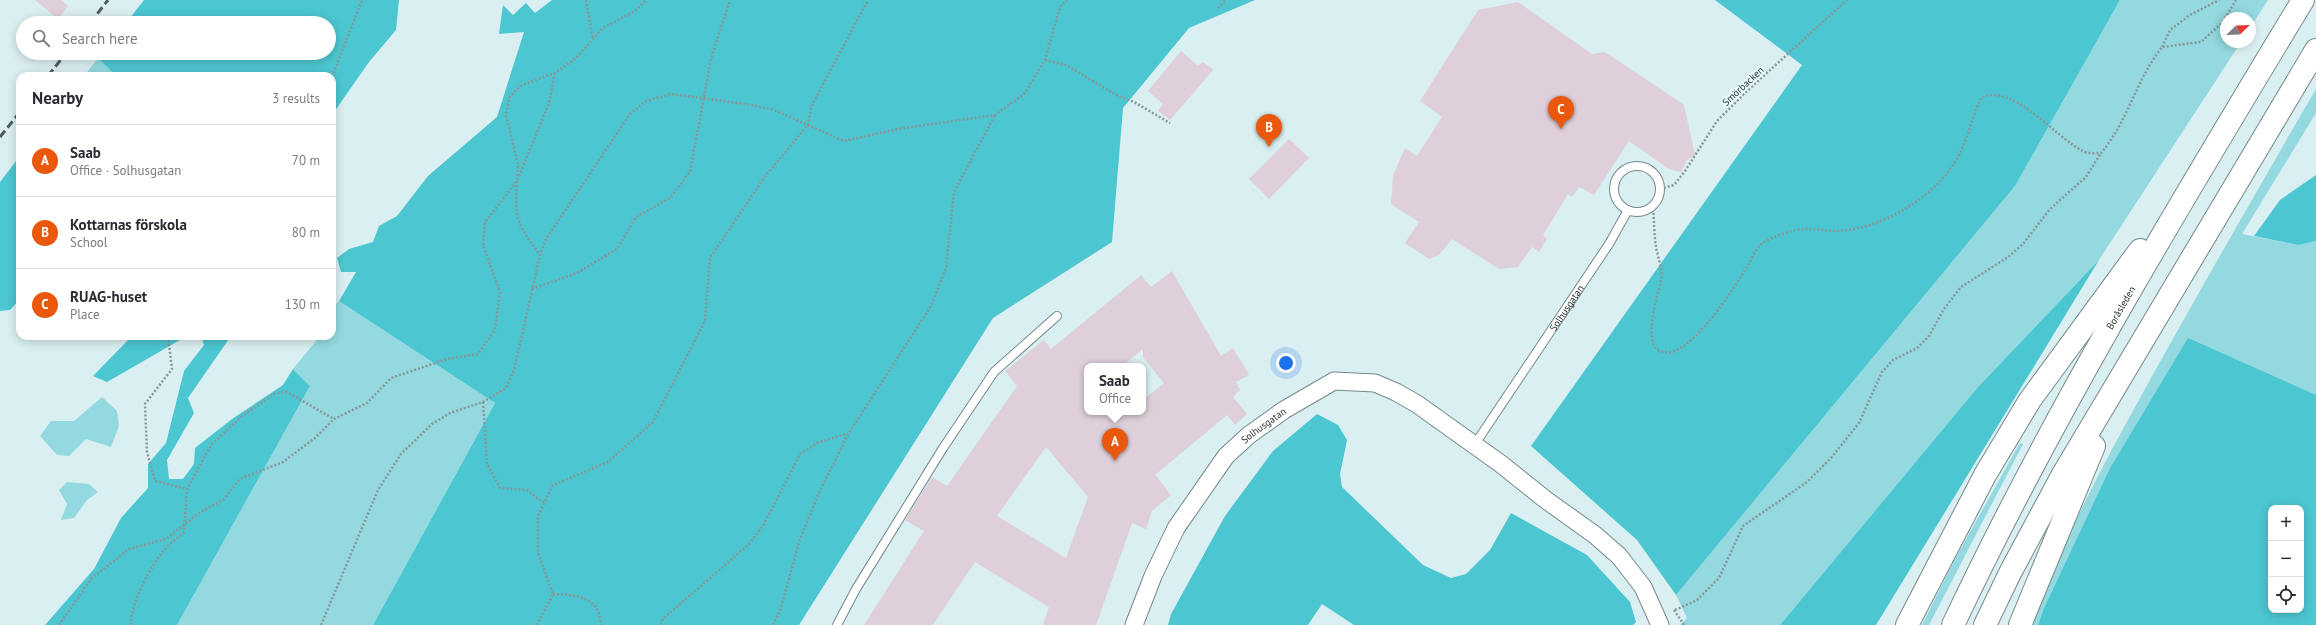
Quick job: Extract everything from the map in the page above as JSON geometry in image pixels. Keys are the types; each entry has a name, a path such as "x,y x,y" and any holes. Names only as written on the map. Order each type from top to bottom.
{"highway":[{"name":"Boråsleden","path":"1953,625 2038,454 2192,183 2303,0"},
{"path":"1985,625 2010,573 2062,476 2316,50"},
{"path":"1907,625 1985,475 2030,400 2134,257 2192,183"},
{"path":"2020,625 2074,493 2132,359"}],"street":[{"name":"Solhusgatan","path":"1134,625 1153,576 1176,528 1226,456 1249,435 1284,410 1334,381 1375,383 1396,392 1418,404 1474,444 1595,535 1619,556 1643,587 1660,625"}],"lane":[{"path":"1637,166 1646,168 1653,173 1658,180 1660,189 1658,198 1653,205 1645,210 1637,212 1628,210 1620,205 1614,188 1616,180 1621,172 1628,168 1637,166"},
{"name":"Solhusgatan","path":"1474,444 1609,244 1628,210"},
{"path":"838,625 856,590 943,448 994,372 1057,316"}],"path":[{"path":"334,72 362,0"},
{"path":"586,0 593,40"},
{"path":"540,255 520,226 515,208 518,164 506,115 510,96 522,85 555,73 576,58 603,28 635,11 646,0"},
{"path":"532,289 577,273 617,249 636,217 670,198 690,172 711,59 730,0"},
{"path":"537,625 553,594 538,553 538,516 553,485 608,462 653,422 706,322 710,258 766,175 808,125 811,106 868,0"},
{"path":"321,625 378,490 401,454 432,424 450,413 484,402 506,388 514,370 540,255 546,239 630,114 646,101 671,94 704,98 774,110 844,141 898,129 995,114 1024,94 1045,60 1060,6 1067,0"},
{"path":"1218,8 1226,0"},
{"name":"Smörbacken","path":"1660,189 1674,185 1686,171 1717,121 1746,92 1847,0"},
{"path":"1674,610 1696,600 1719,578 1743,526 1807,482 1831,458 1859,423 1882,372 1893,360 1917,348 1930,336 1944,309 1960,287 2008,257 2023,244 2050,209 2086,177 2112,139 2142,77 2162,47 2170,30 2190,15 2218,0"},
{"path":"2162,47 2201,42 2222,23 2236,0"},
{"path":"1045,60 1066,65 1116,95 1134,102 1170,123"},
{"path":"59,625 91,579 129,548 166,539 199,513 223,500 240,479 283,462 315,438 334,419 367,403 391,378 447,360 478,354 495,330 500,292 483,245 485,222 517,181 549,103 555,73"},
{"path":"1653,205 1656,247 1662,278 1654,313 1652,340 1657,349 1666,353 1675,353 1700,333 1731,292 1758,247 1770,238 1807,229 1837,231 1864,228 1906,208 1939,184 1958,158 1981,98 1989,93 1999,95 2026,107 2059,135 2084,152 2101,153"},
{"path":"773,625 780,611 799,542 818,495 848,432 932,306 946,268 954,192 995,114"},
{"path":"168,340 172,369 144,404 147,452 155,481 187,489"},
{"path":"131,625 131,615 141,587 165,549 184,532 187,489 212,445 242,416 276,393 287,392 334,419"},
{"path":"484,402 487,464 500,488 527,490 544,503"},
{"path":"660,625 663,619 749,544 764,526 800,454 817,443 848,432"},
{"path":"553,594 577,595 590,600 601,614 601,625"}],"shaded area":[{"path":"144,0 399,0 396,30 369,62 336,109 336,72 112,72 100,60 336,60 336,16 131,16"},
{"path":"552,0 1255,0 1189,28 1123,108 1112,242 993,318 799,625 373,625 495,403 339,301 356,272 341,272 337,258 349,249 373,242 379,226 397,216 428,176 497,117 524,32 499,34 503,5 513,15 526,3 535,13"},
{"path":"1715,0 2120,0 2015,186 1676,595 1637,540 1531,446 1802,65"},
{"path":"2120,0 2268,0 2256,19 2256,12 2220,12 2220,48 2237,48 2099,260 1978,387 1780,625 1680,625 1687,618 1676,595 2015,186"},
{"path":"96,60 100,60 112,72 87,72"},
{"path":"2316,89 2316,113 2242,234 2297,245 2316,241 2316,395 2109,470 2044,608 2038,625 2032,625 2057,561 2102,468 2192,305"},
{"path":"16,161 16,303 10,310 0,311 0,182"},
{"path":"2316,175 2316,241 2298,245 2254,236 2280,200"},
{"path":"2099,260 1876,625 1780,625 1978,387"},
{"path":"339,301 495,403 373,625 177,625 310,386 293,369 317,340 336,340 336,304"},
{"path":"2188,338 2316,395 2316,625 2038,625 2044,608 2109,470"},
{"path":"128,340 180,340 107,382 93,376"},
{"path":"202,340 228,340 188,398 194,413 167,460 169,479 183,479 194,464 195,448 232,419 283,385 293,369 310,386 177,625 45,625 94,569 121,518 148,488 148,464 166,443 184,371 204,345"},
{"path":"102,397 117,411 119,426 111,447 86,439 69,456 57,455 40,436 51,421 74,421"},
{"path":"1317,414 1338,425 1347,440 1340,474 1342,487 1423,565 1451,578 1466,574 1490,550 1511,513 1587,555 1630,602 1636,622 1633,625 1354,625 1322,604 1308,625 1168,625 1171,614 1225,516 1273,451"},
{"path":"2020,443 2023,444 1929,625 1922,625 1956,557"},
{"path":"67,482 89,484 98,492 87,500 74,518 61,520 67,504 59,490"}],"building":[{"path":"35,0 61,0 68,6 60,16 54,16"},
{"path":"1518,2 1592,54 1605,52 1684,105 1695,155 1687,160 1681,172 1669,169 1629,141 1594,195 1579,187 1572,197 1568,194 1543,235 1547,239 1539,252 1532,247 1518,267 1499,269 1452,239 1439,255 1429,259 1405,243 1419,222 1391,204 1393,175 1405,148 1417,156 1442,117 1420,101 1478,10"},
{"path":"1181,51 1198,66 1203,62 1213,70 1170,120 1158,111 1163,104 1148,91"},
{"path":"1289,139 1309,158 1269,199 1249,179"},
{"path":"1172,271 1221,356 1233,348 1249,375 1236,382 1240,390 1233,397 1247,414 1235,425 1227,415 1155,475 1171,495 1152,511 1146,529 1132,523 1096,625 1043,625 1049,607 975,562 933,625 864,625 924,531 905,520 932,477 947,486 1017,386 1005,371 1044,340 1051,349 1141,275 1151,287","holes":["1046,447 1088,497 1066,558 997,516"]}],"railway":[{"path":"95,16 108,0"},
{"path":"51,72 61,60"},
{"path":"0,137 16,117"}],"place":[{"name":"RUAG-huset","path":"1561,129"},
{"name":"Kottarnas förskola","path":"1269,147"},
{"name":"Saab","path":"1115,461"}]}
